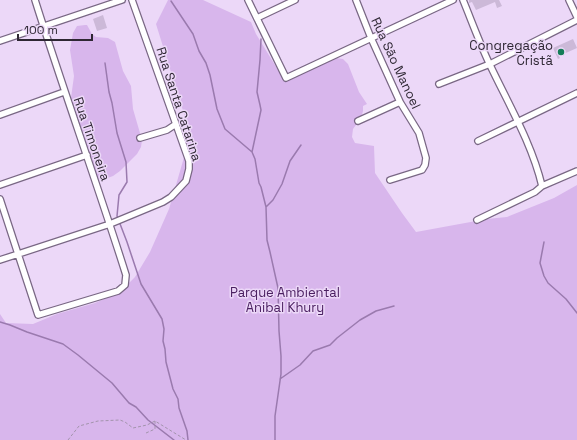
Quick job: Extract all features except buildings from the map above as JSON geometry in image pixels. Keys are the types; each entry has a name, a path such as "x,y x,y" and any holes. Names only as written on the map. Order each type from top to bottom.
{"street":[{"name":"Rua Timoneira","path":"18,254 38,315 118,292 125,285 126,275 110,224 64,92 35,0"},
{"path":"0,41 122,0"},
{"name":"Rua Santa Catarina","path":"0,260 110,224 163,202 171,197 186,181 189,161 132,0"},
{"path":"248,0 286,78 453,0"},
{"path":"257,18 294,0"},
{"name":"Rua São Manoel","path":"356,0 371,38 400,102 419,133 426,158 426,165 422,170 390,180"},
{"path":"464,0 490,64 518,122 538,171 542,186"},
{"path":"439,84 490,64 577,19 569,0"},
{"path":"0,115 64,92"},
{"path":"478,142 577,93"},
{"path":"358,121 400,102"},
{"path":"140,138 166,130 176,124"},
{"path":"0,185 86,155"},
{"path":"477,220 535,192 542,186 577,171"},
{"path":"0,199 18,254"}],"path":[{"path":"68,440 80,426 98,421 120,420 133,428 147,425 155,421"},
{"path":"146,433 155,429 155,421"},
{"path":"155,421 186,440"}],"green space":[{"name":"Parque Ambiental Anibal Khury","path":"168,0 203,0 251,22 256,34 278,70 283,74 289,76 336,58 343,59 348,64 359,92 367,104 363,106 361,118 353,129 352,137 355,143 374,146 375,173 416,232 487,219 507,217 554,198 577,185 577,440 0,440 0,314 6,323 33,324 57,314 95,303 113,295 135,277 150,252 169,209 185,154 189,130 156,24"},
{"path":"87,25 92,34 96,37 108,38 115,42 123,71 131,86 133,109 142,140 141,147 137,154 120,171 105,179 96,179 70,105 74,76 70,50 73,33 77,26"}],"waterway":[{"path":"171,1 193,34 199,51 206,63 217,109 225,129 252,152 255,159 259,183 266,207 267,240 278,288 281,374 275,416 275,440"},
{"path":"252,152 261,110 257,92 261,39"},
{"path":"105,63 117,133 126,162 127,182 119,195 117,216 141,284 162,319 166,362 173,389 178,399 188,440"},
{"path":"266,207 273,200 282,184 290,161 301,145"},
{"path":"544,242 540,263 544,276 548,283 566,299 577,313"},
{"path":"280,379 300,365 313,351 330,345 360,320 376,311 394,306"},
{"path":"0,322 63,344 112,383 129,403 136,407 148,420 174,440"}],"place":[{"name":"Congregação Cristã","path":"561,52"}]}
